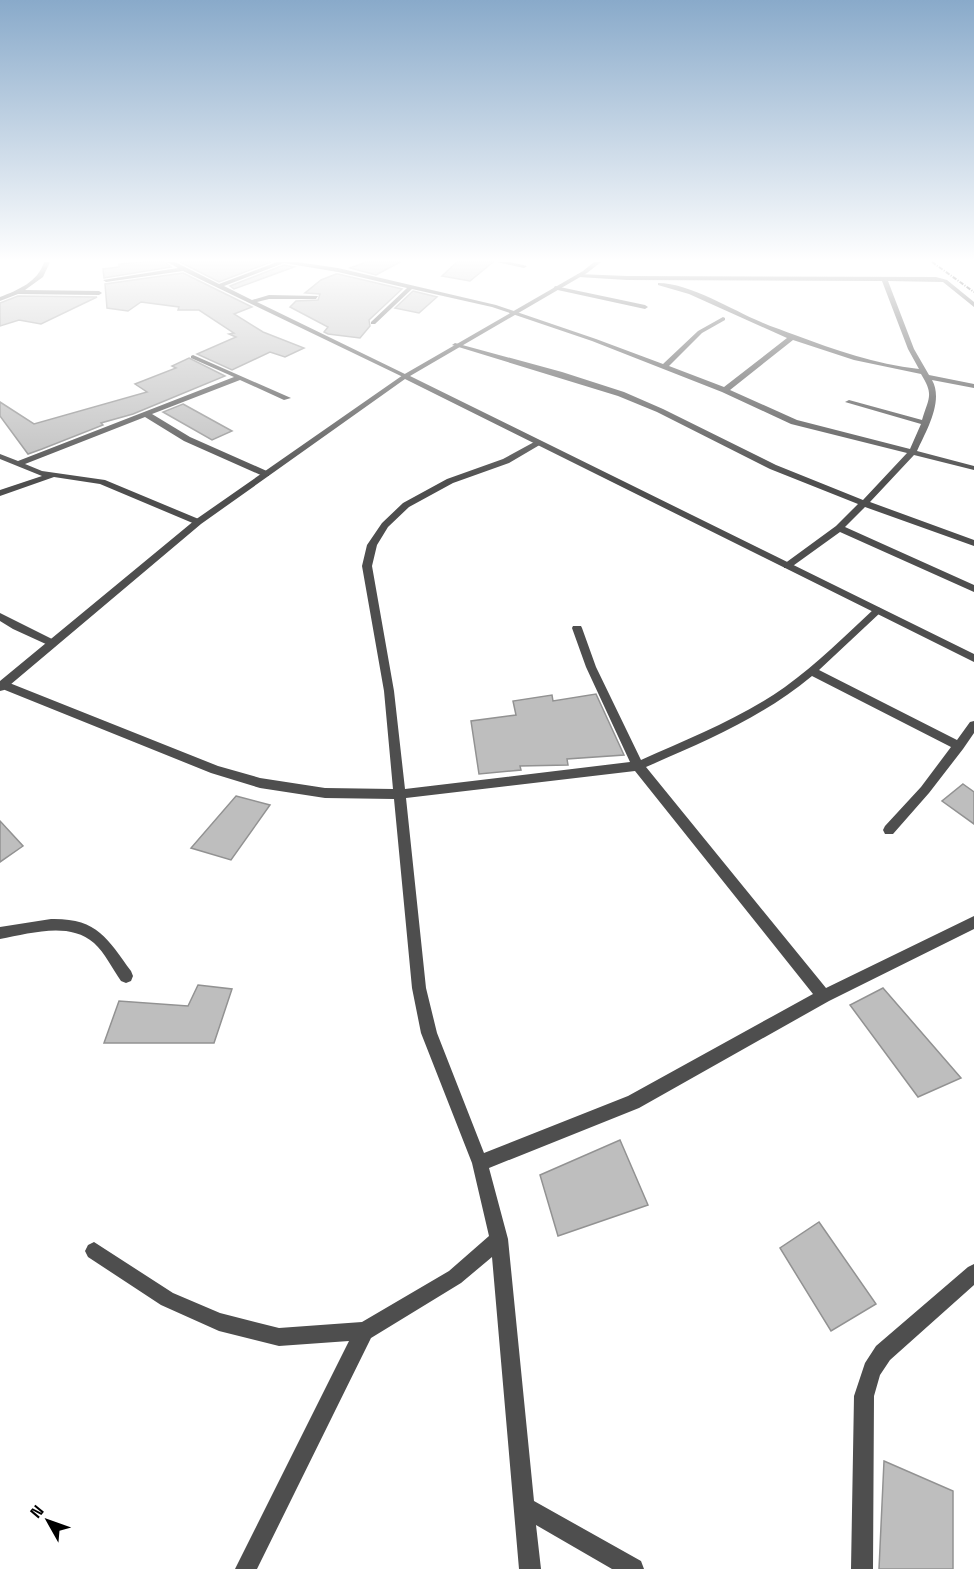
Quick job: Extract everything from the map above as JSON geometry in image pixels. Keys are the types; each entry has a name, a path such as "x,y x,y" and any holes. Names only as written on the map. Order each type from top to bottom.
{"street":[{"path":"320,335 974,658"},
{"path":"471,335 405,376 198,522 2,686 214,770 260,783 325,793 401,794 638,766 727,727 788,690 878,610"},
{"path":"578,335 725,390 794,422 974,468"},
{"path":"664,366 697,335"},
{"path":"787,566 839,528 912,453 925,423 933,396 927,374 911,349 906,335"},
{"path":"725,390 793,336 842,354 974,386"},
{"path":"454,345 620,394 654,408 750,457 863,503 974,543"},
{"path":"193,357 287,398"},
{"path":"16,464 238,378"},
{"path":"849,402 925,423"},
{"path":"146,414 187,439 266,474"},
{"path":"530,1569 499,1239 480,1163 429,1034 419,988 389,691 368,566 372,545 385,525 406,505 450,481 506,461 539,443"},
{"path":"0,456 34,471 102,482 198,522"},
{"path":"0,493 54,475"},
{"path":"839,528 974,589"},
{"path":"0,616 17,627 52,643"},
{"path":"577,628 591,667 638,766 824,996"},
{"path":"812,671 959,746"},
{"path":"889,830 925,790 974,725"},
{"path":"480,1163 633,1102 824,996 974,922"},
{"path":"0,933 65,924 85,929 99,939 126,976"},
{"path":"94,1251 167,1299 219,1322 279,1336 364,1331 455,1277 499,1239"},
{"path":"862,1569 864,1396 872,1370 883,1353 974,1273"},
{"path":"246,1569 364,1331"},
{"path":"525,1507 633,1569"}],"building":[{"path":"232,335 271,335 304,348 285,357 270,352 232,370 197,354 236,337"},
{"path":"338,335 362,335 360,338"},
{"path":"189,358 225,376 133,414 101,423 103,425 28,454 0,416 0,402 34,424 147,392 135,384 176,368 172,366"},
{"path":"183,404 232,431 212,440 163,412"},
{"path":"596,694 624,755 567,759 568,765 520,766 521,770 479,774 471,721 516,715 513,701 552,695 553,701"},
{"path":"963,784 974,792 974,824 942,801"},
{"path":"236,796 270,805 231,860 191,848"},
{"path":"0,821 23,846 0,862"},
{"path":"198,985 232,989 214,1043 104,1043 119,1001 188,1006"},
{"path":"883,988 961,1078 918,1097 850,1005"},
{"path":"620,1140 648,1205 558,1236 540,1175"},
{"path":"819,1222 876,1304 831,1331 780,1248"},
{"path":"884,1461 953,1491 953,1569 879,1569"}]}
